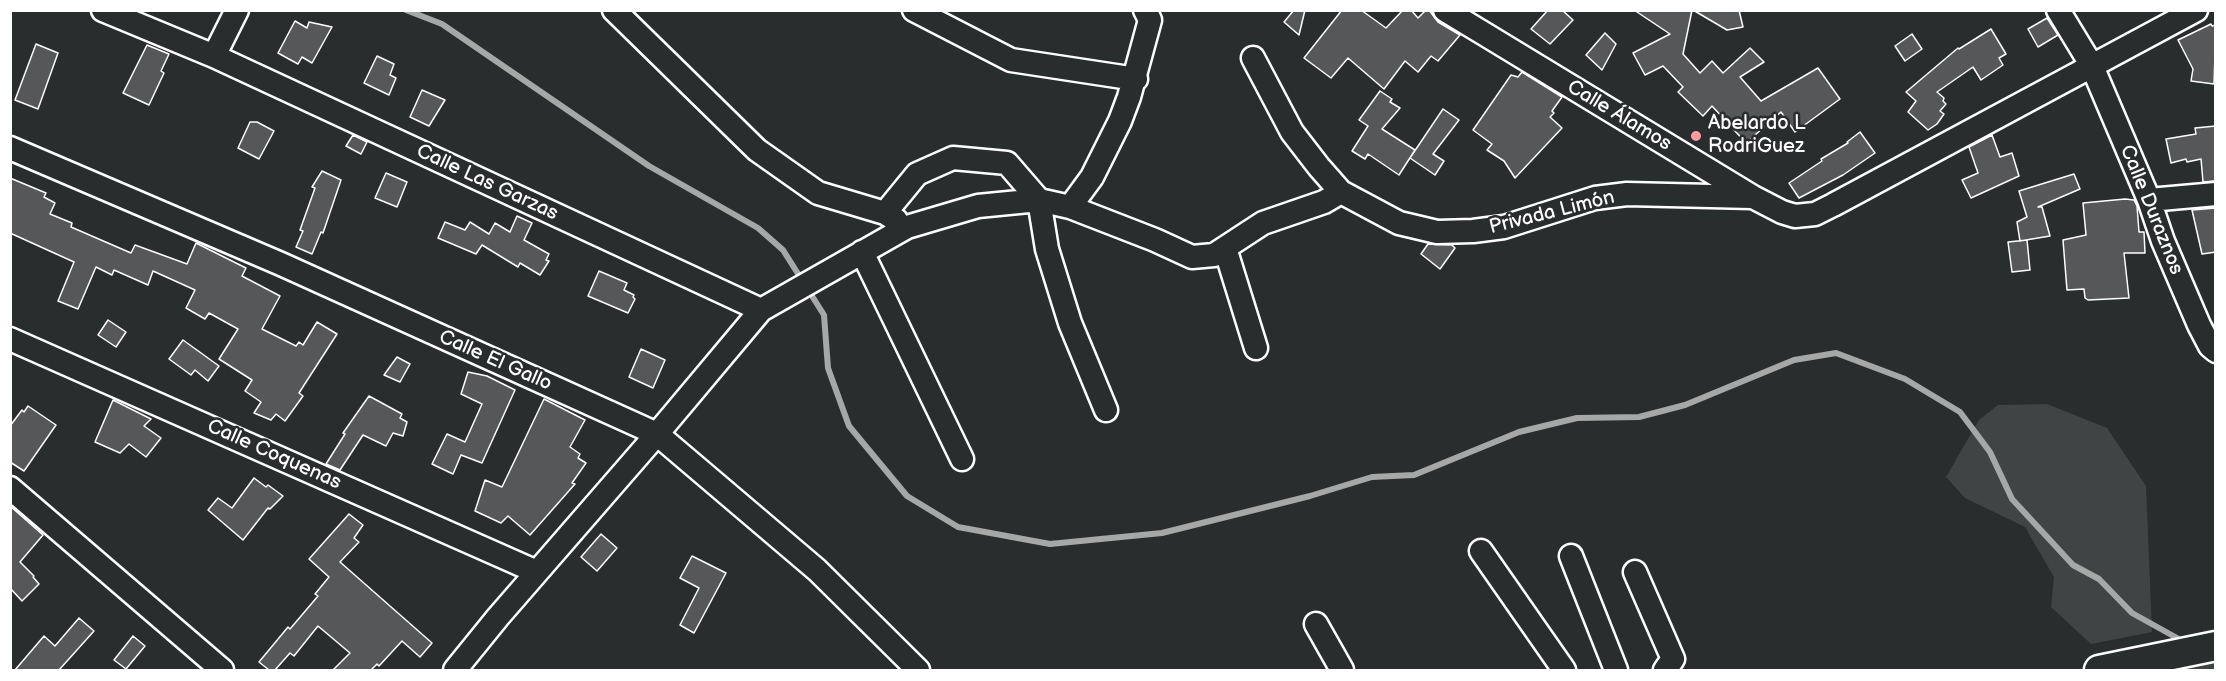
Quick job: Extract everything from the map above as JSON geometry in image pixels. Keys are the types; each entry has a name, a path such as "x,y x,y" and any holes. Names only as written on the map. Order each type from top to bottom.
{"main road":[{"path":"2099,670 2216,646"}],"street":[{"name":"Calle Las Garzas","path":"103,10 214,56 761,310"},
{"path":"214,56 237,10"},
{"path":"614,10 757,150 818,193 885,213 907,227"},
{"path":"914,10 1011,60 1136,79"},
{"path":"1070,207 1092,177 1120,121 1136,79 1150,20 1145,10"},
{"name":"Calle Álamos","path":"1446,10 1753,197 1795,216 1815,214 2092,66"},
{"name":"Calle Duraznos","path":"2058,10 2092,66 2199,325 2210,346 2216,351"},
{"path":"2092,66 2196,10"},
{"name":"Privada Limón","path":"1253,58 1292,132 1341,192 1398,223 1437,232 1473,231 1504,227 1595,198 1627,195 1753,197"},
{"name":"Calle El Gallo","path":"10,148 281,264 657,434 817,570 918,670"},
{"path":"885,213 917,174 953,158 1007,163 1039,200 1047,249 1070,322 1106,410"},
{"path":"455,670 761,310 907,227 978,206 1039,200 1070,207 1192,257 1214,255 1263,223 1324,202 1341,192"},
{"path":"2149,200 2216,194"},
{"path":"1226,248 1256,348"},
{"path":"862,252 962,459"},
{"name":"Calle Coquenas","path":"10,339 537,572"},
{"path":"10,488 222,670"},
{"path":"1481,551 1564,670"},
{"path":"1571,556 1616,670"},
{"path":"1635,572 1673,658 1665,670"},
{"path":"1316,624 1342,670"}],"shaded area":[{"path":"2047,404 2107,428 2146,486 2152,632 2091,644 2051,607 2054,577 2025,527 1965,498 1946,477 1979,420 1998,405"},
{"path":"2215,655 2215,670 2134,670"}],"building":[{"path":"1294,10 1305,10 1299,35 1284,22"},
{"path":"1342,10 1361,10 1386,28 1403,10 1411,10 1418,18 1429,10 1438,22 1460,35 1438,61 1431,56 1418,72 1405,61 1384,89 1348,58 1331,78 1304,58"},
{"path":"1548,10 1562,10 1573,20 1550,44 1531,29"},
{"path":"1634,10 1692,10 1683,54 1700,73 1712,61 1723,73 1750,48 1764,62 1740,77 1761,101 1818,68 1840,99 1795,132 1781,112 1746,143 1712,106 1703,116 1678,92 1683,87 1663,66 1645,75 1633,53 1670,34"},
{"path":"1693,10 1739,10 1743,27 1727,30"},
{"path":"2047,18 2058,35 2038,47 2028,29"},
{"path":"295,21 307,28 309,22 332,27 312,63 302,57 298,64 278,53"},
{"path":"2211,24 2216,25 2214,84 2191,81 2193,69 2178,40"},
{"path":"1991,29 2006,54 1999,58 2003,65 1981,80 1973,67 1937,92 1944,98 1943,101 1946,104 1940,111 1944,114 1937,124 1928,130 1908,112 1916,101 1906,92 1958,48"},
{"path":"1605,33 1616,44 1602,70 1586,55"},
{"path":"1912,34 1922,49 1905,61 1895,46"},
{"path":"36,44 58,53 38,109 15,100"},
{"path":"147,45 169,54 161,71 164,73 149,105 123,93"},
{"path":"377,56 394,64 390,75 396,78 389,95 364,83"},
{"path":"1522,72 1562,97 1550,117 1562,128 1515,178 1504,161 1487,150 1492,144 1473,130 1511,75 1518,77"},
{"path":"422,90 445,100 429,126 410,117"},
{"path":"1380,91 1392,99 1390,102 1400,108 1382,129 1415,150 1399,175 1368,154 1365,159 1352,151 1368,126 1359,120"},
{"path":"1443,109 1459,120 1433,154 1444,161 1435,175 1410,158"},
{"path":"250,122 257,122 274,131 259,159 238,148"},
{"path":"2216,126 2216,181 2203,182 2201,159 2187,162 2186,159 2171,163 2166,139 2196,134 2195,128"},
{"path":"1860,132 1875,153 1843,175 1799,198 1789,183 1822,161 1821,159 1848,143"},
{"path":"353,135 367,142 361,154 346,146"},
{"path":"1992,135 2000,157 2012,153 2019,176 1971,198 1962,180 1978,173 1969,147"},
{"path":"322,171 341,180 323,233 321,232 312,254 296,247 315,188 312,187"},
{"path":"386,173 407,182 397,207 375,198"},
{"path":"2074,174 2080,189 2038,207 2042,207 2050,236 2020,241 2017,222 2027,217 2019,191"},
{"path":"10,178 46,193 44,197 55,203 50,214 72,223 71,227 131,253 135,245 187,264 196,243 246,268 242,276 280,296 262,329 296,346 299,342 303,345 317,322 337,334 299,393 303,396 285,421 276,414 271,420 254,413 261,402 245,391 252,380 219,359 238,329 209,313 205,319 186,308 195,290 153,271 148,285 114,270 112,275 96,267 78,309 58,301 74,262 10,233"},
{"path":"2134,200 2137,206 2139,232 2144,232 2145,253 2124,253 2129,298 2088,300 2085,298 2084,289 2067,290 2063,240 2086,235 2083,203"},
{"path":"2216,208 2216,252 2202,254 2192,210"},
{"path":"517,216 532,223 524,240 549,254 546,260 549,261 540,275 520,263 518,267 482,245 476,254 438,238 445,222 465,230 470,222 489,234 495,223 510,232"},
{"path":"2027,240 2030,270 2012,272 2008,242"},
{"path":"1428,244 1452,245 1455,248 1440,269 1421,254"},
{"path":"599,271 627,283 624,290 634,295 635,299 628,313 588,296"},
{"path":"108,320 126,332 116,347 98,335"},
{"path":"183,340 219,366 208,381 195,370 191,375 169,359"},
{"path":"641,349 665,360 653,388 629,377"},
{"path":"397,357 410,364 400,382 384,375"},
{"path":"468,372 487,376 515,390 482,463 461,455 453,474 432,464 447,434 465,442 482,404 461,394"},
{"path":"369,396 402,414 400,418 407,422 403,436 393,433 386,446 363,435 340,470 326,464 345,434 343,433"},
{"path":"544,399 585,420 570,447 580,454 578,458 586,463 572,483 575,484 530,535 508,516 501,523 475,511 485,480 502,487"},
{"path":"113,400 151,419 144,426 161,438 146,457 129,444 120,453 95,442"},
{"path":"28,406 56,425 24,471 10,462 10,426"},
{"path":"254,478 283,496 270,509 268,508 243,540 208,510 218,498 232,508"},
{"path":"10,506 43,535 20,562 39,584 22,601 10,588"},
{"path":"349,514 363,525 354,538 359,542 340,562 432,643 420,657 402,641 379,666 377,664 371,670 333,670 350,653 318,626 294,656 290,653 275,670 269,670 259,662 318,596 315,594 329,577 309,559"},
{"path":"601,534 617,548 597,571 581,557"},
{"path":"692,556 726,573 694,633 680,625 699,588 680,578"},
{"path":"79,618 94,631 59,670 15,670 44,636 55,646"},
{"path":"133,636 145,646 126,669 114,660"}],"waterway":[{"path":"406,10 442,24 649,166 758,228 783,250 824,315 828,368 849,426 907,496 958,527 1050,544 1162,533 1310,496 1372,477 1414,475 1519,432 1577,418 1639,417 1685,405 1794,360 1836,353 1905,379 1960,412 1990,452 2012,499 2073,565 2099,579 2132,613 2177,638"}],"place":[{"name":"Abelardo L RodriGuez","path":"1696,136"}]}
